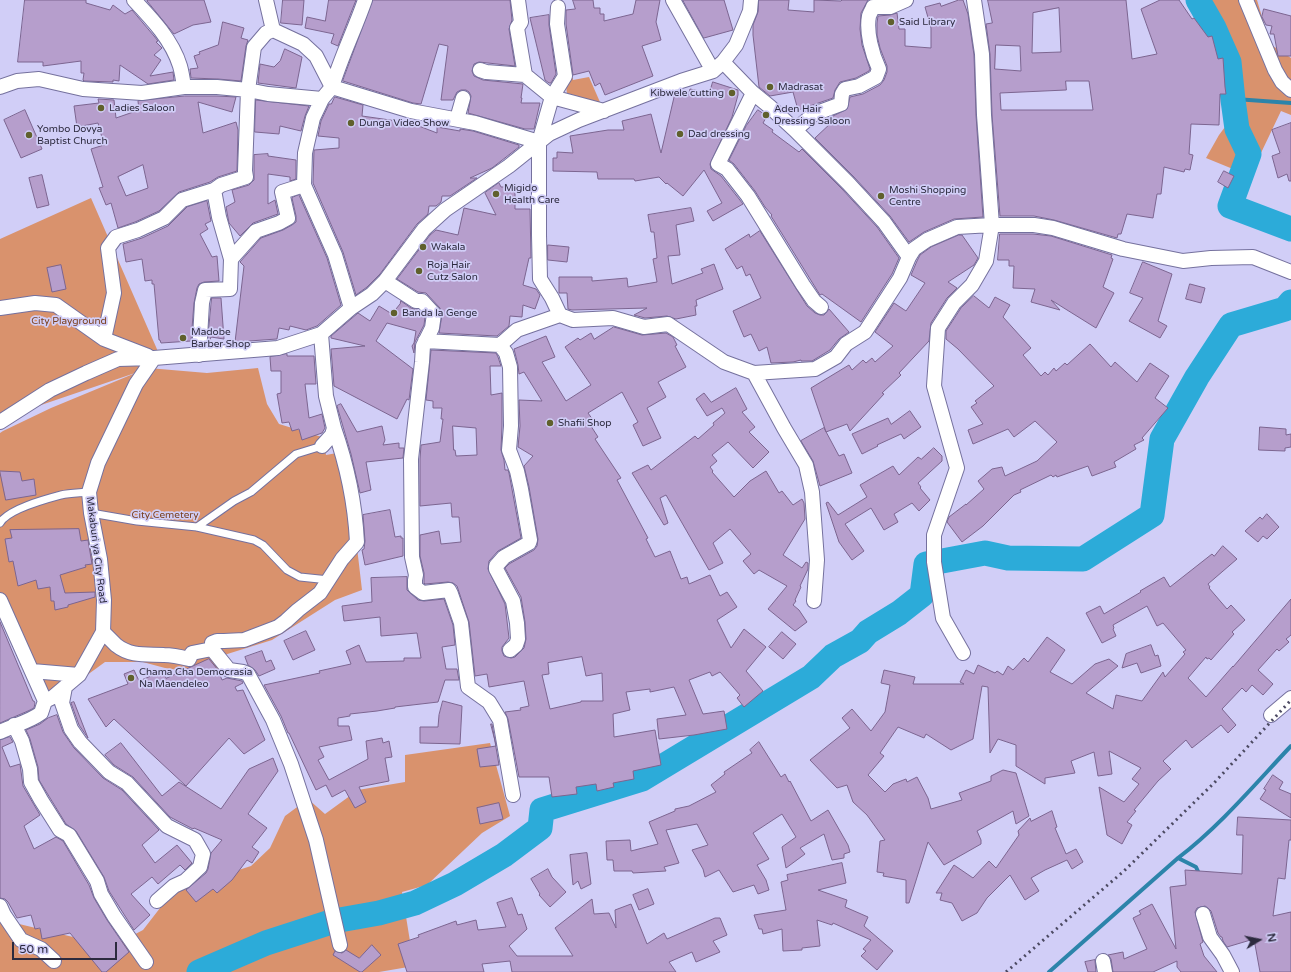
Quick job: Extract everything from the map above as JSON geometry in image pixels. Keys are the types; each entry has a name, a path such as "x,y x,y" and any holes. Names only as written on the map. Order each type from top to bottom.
{"street":[{"path":"134,0 169,42 180,65 184,88"},
{"path":"266,0 273,30"},
{"path":"350,308 335,255 304,185 305,153 313,118 322,99 332,87 339,64 359,18 365,0"},
{"path":"518,0 521,22 517,28 525,75"},
{"path":"673,0 718,67 770,106 795,130 848,183 884,222 909,257"},
{"path":"0,422 50,390 118,359 199,355 278,348 321,334 350,308 372,294 385,281 424,229 434,219 509,166 550,134 604,111 718,67 736,45 750,11 751,0"},
{"path":"795,130 814,114 842,104 842,94 845,89 859,86 876,76 880,68 876,62 869,35 869,15 873,7 890,6 906,0"},
{"path":"963,652 943,618 934,562 934,535 957,468 934,386 938,328 954,303 972,285 986,261 992,225 984,115 982,54 974,0"},
{"path":"1246,0 1275,70 1282,82 1291,90"},
{"path":"558,7 557,24 565,76 552,97 539,142 540,279 552,298 560,315"},
{"path":"104,339 114,293 108,248 116,237 138,230 164,218 182,200 214,190 221,185 246,177 248,90 254,47 266,33 273,30 303,44 316,56 332,87 411,111 457,119 539,142"},
{"path":"480,70 486,72 525,75 552,97 604,111"},
{"path":"0,86 39,79 83,89 142,93 184,88 217,87 322,99"},
{"path":"752,93 718,164 727,169 748,196 803,285 814,301 821,307"},
{"path":"457,119 463,98"},
{"path":"231,259 256,231 279,224 288,218 282,192 304,185"},
{"path":"199,355 202,303 205,290 230,289 231,259 219,217 214,190"},
{"path":"425,341 500,345 517,330 560,315 573,320 613,318 644,327 668,324 724,362 754,373 815,369 836,357 846,344 866,332 900,278 914,248 940,234 958,227 1034,225 1123,248 1183,261 1211,258 1253,257 1291,272"},
{"path":"385,281 416,301 422,301 434,314 432,328 423,346 411,459 412,557 416,575 414,580 416,587 423,593 449,590 451,594 461,624 468,688 489,702 500,720 513,795"},
{"path":"0,308 35,303 56,305 104,339 154,358"},
{"path":"321,334 326,396 334,428 344,456 354,508 357,542 342,559 320,592 278,627 244,640 224,642 217,641 212,643 212,649 229,670 248,674 273,720 291,764 316,840 340,945"},
{"path":"500,345 506,353 510,367 511,426 509,450 520,483 530,540 529,543 504,557 496,566 496,569 512,601 517,623 518,639 516,645 510,650"},
{"name":"Makaburi ya City Road","path":"0,732 14,725 32,719 41,713 45,701 53,697 79,675 103,632 104,600 100,560 91,513 89,492 98,463 136,384 154,358"},
{"path":"754,373 806,465 812,492 817,560 814,601"},
{"path":"322,446 332,435 334,428"},
{"path":"0,600 45,701"},
{"path":"103,632 117,646 130,653 143,656 165,655 189,659 192,653 212,649"},
{"path":"32,671 79,675"},
{"path":"65,687 62,703 71,729 80,742 109,772 127,782 167,826 195,840 203,854 200,867 185,881 174,886 157,901"},
{"path":"1271,715 1291,698"},
{"path":"14,725 22,741 32,782 41,800 60,830 69,835 97,880 101,894 114,916 146,962"},
{"path":"0,906 4,915 21,940 41,949 54,960"},
{"path":"1203,914 1210,937 1223,955 1232,972"}],"lane":[{"path":"197,527 234,501 251,492 281,465 296,454 322,446"},
{"path":"0,523 15,511 33,504 62,495 89,492"},
{"path":"91,513 138,521 197,527 254,540 263,545 287,570 300,577 329,580"}],"green space":[{"path":"1202,0 1257,0 1270,44 1291,58 1291,115 1281,111 1250,176 1206,158 1219,135 1240,107 1220,43"},
{"path":"589,77 603,109 568,101 565,79 573,78 573,80"},
{"name":"City Cemetery","path":"91,198 163,363 148,368 207,373 258,368 267,404 279,424 322,437 326,455 337,453 354,522 362,590 335,600 272,640 221,656 217,676 165,668 139,661 105,662 42,708 0,613 0,433 51,408 138,372 0,419 0,239"},
{"path":"490,743 510,816 482,833 427,885 402,892 414,966 379,972 0,972 0,922 15,923 73,937 103,951 143,930 167,899 180,889 251,866 270,848 285,816 308,799 325,814 358,790 405,782 405,755"}],"building":[{"path":"25,0 86,0 86,3 110,10 113,5 125,14 132,10 162,48 154,55 161,60 150,76 173,72 174,80 148,84 120,65 119,81 84,81 84,73 81,73 81,61 43,66 43,62 18,62"},
{"path":"204,0 211,22 193,25 174,34 147,1"},
{"path":"283,0 304,0 302,25 281,23"},
{"path":"329,0 356,0 338,46 331,43 334,34 305,28 307,17 325,21"},
{"path":"373,0 510,0 512,20 509,29 515,66 479,62 474,64 472,71 474,76 483,80 523,84 521,103 540,103 534,129 525,129 468,113 471,96 466,90 457,92 453,100 441,100 448,46 439,44 421,104 413,103 343,81"},
{"path":"573,0 593,0 594,8 600,8 600,14 604,14 604,21 633,14 636,0 660,0 656,22 661,40 642,46 653,76 605,95 600,83 595,86 589,71 573,75 566,24 566,10 575,9"},
{"path":"683,0 724,0 733,30 704,38"},
{"path":"759,0 789,0 788,10 814,12 814,0 868,0 861,13 860,29 862,45 870,69 869,71 856,78 840,82 835,90 833,98 798,110 793,92 770,96 759,87 753,35 753,25 758,12"},
{"path":"963,0 968,14 974,55 976,115 983,217 954,219 924,232 909,242 890,216 815,138 832,122 831,117 847,109 850,97 863,94 880,85 884,80 887,72 887,66 877,35 878,16 897,13 899,29 905,29 905,46 931,48 931,28 925,7 940,3 941,6"},
{"path":"988,0 1126,0 1132,59 1157,54 1141,9 1160,0 1179,0 1192,19 1194,18 1208,37 1212,36 1218,59 1223,58 1226,94 1220,94 1219,125 1191,124 1189,154 1193,155 1190,170 1185,169 1184,172 1164,167 1161,194 1157,194 1153,218 1127,214 1121,234 1118,234 1117,238 1054,220 1034,216 1000,216 992,115 990,54 986,24 992,23","holes":["1059,8 1061,52 1032,53 1033,13","996,45 1020,46 1021,71 995,69","1066,81 1089,81 1093,110 1001,110 1000,93 1066,90"]},
{"path":"1264,9 1291,16 1291,56 1278,56 1274,34 1270,34 1272,26 1266,25 1262,17"},
{"path":"549,15 556,74 551,83 545,80 530,18"},
{"path":"223,22 244,28 241,38 248,40 241,81 191,78 190,69 198,68 194,56 200,54 199,52 218,45"},
{"path":"285,49 302,57 296,88 258,83 260,64 274,67 280,61"},
{"path":"713,82 738,90 738,95 732,117 710,164 711,169 721,176 743,204 713,221 707,211 722,203 704,170 683,196 659,177 635,181 634,179 598,179 597,172 553,171 553,158 557,158 557,152 573,153 570,136 608,130 624,130 622,121 651,114 661,153 675,93 688,96 690,89 709,93"},
{"path":"185,96 236,97 232,112 198,102 203,133 236,122 238,130 237,171 179,192 159,211 118,228 111,203 106,205 99,188 103,187 91,149 104,145 98,123 77,127 74,106 99,103 98,99 114,100 116,118 139,110 138,101","holes":["143,165 148,188 126,196 118,177"]},
{"path":"335,97 363,105 362,116 411,123 437,133 437,127 460,131 460,129 473,131 519,145 519,147 492,168 470,178 477,178 450,196 442,196 441,202 436,206 429,206 428,214 417,224 380,274 367,287 356,295 343,252 313,183 314,150 339,148 339,138 318,136 321,121 329,104 331,104"},
{"path":"256,100 309,106 301,131 280,126 279,134 255,132"},
{"path":"25,110 42,149 21,158 4,120"},
{"path":"758,110 767,116 763,123 773,130 772,132 799,152 802,149 842,189 877,227 899,258 892,274 861,322 822,294 820,295 771,216 772,215 734,164 729,160 746,126"},
{"path":"1291,123 1291,181 1289,181 1287,174 1278,178 1272,156 1280,153 1272,130"},
{"path":"268,154 268,156 296,160 296,179 290,181 290,177 268,174 268,204 275,200 278,214 253,223 240,236 229,223 226,207 235,202 232,190 249,185 254,180 254,155"},
{"path":"1224,171 1234,176 1228,188 1218,182"},
{"path":"42,175 49,205 37,208 29,178"},
{"path":"499,183 501,187 515,187 515,209 530,209 531,258 529,258 523,285 536,289 540,295 535,309 523,305 522,317 510,316 509,326 497,336 439,333 442,315 440,308 426,293 418,292 397,279 430,235 436,230 458,235 464,208 496,215 485,193"},
{"path":"299,195 327,258 341,305 317,326 306,330 290,326 289,330 279,328 277,339 235,342 244,266 240,262 261,238 283,230 296,222 292,198"},
{"path":"207,201 211,221 205,224 208,229 200,234 212,257 217,256 219,281 204,282 199,284 197,288 194,303 191,341 161,343 159,340 154,284 152,284 152,280 145,281 142,259 126,262 123,244 142,238 168,226 187,207"},
{"path":"691,208 694,221 676,225 680,255 668,256 672,284 703,273 701,269 714,264 723,289 696,300 696,315 676,319 667,316 645,318 634,315 647,308 568,309 567,293 559,293 559,277 592,277 592,281 627,278 628,287 657,282 653,259 657,258 654,232 651,232 648,215"},
{"path":"760,231 807,306 815,313 820,315 824,315 829,309 849,332 839,339 830,350 812,361 801,360 771,363 767,347 759,351 751,334 744,337 733,311 761,298 750,274 746,276 742,266 737,269 725,249 749,234 750,237"},
{"path":"1000,234 1033,234 1051,236 1112,255 1111,258 1113,259 1103,287 1114,293 1096,328 1051,300 1060,310 1031,302 1035,289 1013,288 1014,266 1009,266 1009,260 998,260"},
{"path":"962,235 978,258 974,265 948,282 957,288 947,298 931,323 929,341 899,373 901,375 882,393 884,394 850,431 847,424 826,432 811,388 849,365 852,370 863,360 866,363 872,358 875,362 893,346 875,332 894,303 906,311 925,283 911,275 920,255 931,247"},
{"path":"548,245 569,247 567,262 548,260"},
{"path":"1143,262 1172,274 1158,321 1167,326 1160,338 1129,321 1143,298 1130,293"},
{"path":"61,265 66,289 52,292 47,268"},
{"path":"1190,284 1205,288 1201,303 1186,299"},
{"path":"974,296 989,308 995,297 1010,305 1003,317 1031,348 1023,355 1041,376 1045,372 1048,375 1054,368 1056,371 1065,363 1067,365 1090,344 1111,367 1115,362 1137,382 1150,363 1169,376 1155,398 1168,408 1142,438 1144,440 1134,445 1136,449 1114,462 1116,467 1092,476 1088,466 1057,477 1056,475 1053,477 1051,475 1020,490 1021,492 1014,495 983,526 962,542 947,522 949,517 966,505 984,489 978,481 992,469 1002,467 1005,476 1037,461 1057,442 1035,421 1014,437 1008,429 973,444 968,430 983,424 971,407 977,403 975,401 994,386 958,349 946,339 946,331 961,308"},
{"path":"212,298 221,298 224,339 211,337 210,340 208,340"},
{"path":"401,301 411,308 418,310 425,317 424,325 415,342 414,353 412,346 416,331 387,323 376,341 413,369 409,400 407,399 397,419 334,386 331,349 365,346 331,338 331,336 358,313 370,321 379,306 392,314"},
{"path":"614,327 642,335 666,333 673,337 677,345 675,346 686,367 658,382 666,397 647,408 661,438 643,446 633,425 638,422 622,392 588,413 593,420 589,423 598,437 595,439 621,478 617,480 648,538 646,539 655,557 670,551 681,579 687,577 689,584 710,575 720,596 727,592 737,607 717,620 731,648 744,629 766,647 746,671 763,691 744,707 737,698 740,695 720,672 712,676 710,672 689,680 703,714 724,711 727,729 659,739 657,719 686,715 674,687 650,692 650,689 626,692 630,710 613,714 614,737 655,730 661,765 633,771 634,779 613,783 614,787 597,791 596,784 576,787 577,794 552,797 549,777 519,777 508,719 505,712 521,710 520,708 529,706 524,681 489,687 487,674 475,676 469,622 457,586 448,582 424,583 424,573 420,556 420,535 439,531 441,544 461,542 459,517 452,517 451,503 420,506 421,445 440,442 443,419 441,419 442,408 433,408 433,401 426,400 431,350 496,353 501,366 490,366 491,395 502,393 501,450 505,470 508,470 509,473 521,538 498,551 489,561 488,569 505,604 509,638 502,647 502,651 504,656 511,658 515,657 524,648 526,639 525,622 521,597 505,568 509,564 534,550 537,546 538,539 524,466 533,456 518,447 520,426 519,400 542,401 524,372 519,374 514,349 546,336 555,357 542,362 566,401 591,385 565,347 578,338 580,340 591,333 594,339","holes":["453,426 476,428 477,455 456,456 454,450","582,657 586,676 602,673 603,701 581,701 550,709 542,675 549,674 548,663"]},
{"path":"287,354 287,356 314,356 316,384 305,384 309,418 322,414 325,428 322,433 302,440 299,429 292,431 289,422 282,423 277,394 281,393 281,371 271,371 270,357"},
{"path":"736,388 747,409 742,412 755,427 749,432 769,452 753,468 728,442 712,455 717,461 710,467 713,471 712,472 734,497 750,481 766,471 779,493 782,491 793,505 802,499 804,503 805,519 783,555 802,568 806,562 808,563 808,569 800,586 801,587 795,600 796,601 793,605 799,610 807,622 795,631 768,609 787,586 759,570 754,574 743,561 751,554 730,529 713,543 723,563 709,570 666,495 660,498 668,523 664,525 632,473 648,465 651,470 695,436 698,439 725,413 722,408 707,416 696,399 704,393 711,402"},
{"path":"341,404 357,432 382,426 385,440 383,445 399,443 399,448 404,448 403,458 366,462 371,490 360,493 351,454 337,406"},
{"path":"910,411 921,427 904,439 901,434 862,454 852,434 888,418 891,424"},
{"path":"1260,427 1286,429 1286,435 1291,434 1291,447 1285,448 1285,451 1259,450"},
{"path":"824,428 839,456 844,454 852,473 820,486 813,461 801,441"},
{"path":"934,448 942,456 942,461 918,483 921,487 920,488 930,500 919,511 912,503 894,514 898,522 884,530 871,508 845,524 864,551 852,560 839,542 826,503 828,502 838,515 867,497 860,485 893,466 899,475 918,457 921,459"},
{"path":"0,471 20,472 22,481 34,479 36,495 6,500"},
{"path":"390,510 395,537 401,536 401,538 403,538 403,556 365,565 362,550 364,549 365,541 363,515"},
{"path":"1267,514 1279,527 1267,539 1263,536 1258,542 1245,531 1260,517 1262,519"},
{"path":"79,529 81,541 88,540 92,564 85,565 86,567 60,575 65,593 95,592 95,597 55,610 54,601 51,601 50,587 38,589 36,580 18,586 13,561 9,562 5,539 12,538 10,530"},
{"path":"1223,546 1237,559 1208,584 1210,587 1209,588 1227,609 1231,605 1245,620 1232,632 1234,634 1211,660 1209,658 1207,659 1206,657 1188,678 1206,697 1291,599 1291,635 1286,639 1289,642 1279,651 1277,649 1258,670 1273,684 1263,695 1252,685 1246,692 1242,688 1222,709 1236,725 1228,733 1221,725 1192,748 1186,740 1163,761 1171,769 1158,781 1134,810 1136,811 1127,822 1132,825 1122,844 1107,835 1099,787 1124,802 1139,784 1132,779 1141,768 1109,751 1112,774 1098,776 1094,752 1071,761 1075,773 1045,778 1045,784 1016,766 1016,745 998,739 990,753 988,687 982,686 973,739 951,750 926,734 924,738 898,727 880,753 884,756 868,775 885,792 893,784 906,779 907,782 917,777 928,798 931,809 962,800 959,793 991,781 991,776 1003,770 1016,773 1029,816 1016,824 1013,811 977,831 981,844 944,865 928,842 909,903 906,903 906,880 883,876 884,873 877,872 880,841 885,840 867,815 853,802 847,785 837,788 810,760 850,728 842,718 852,709 871,731 885,712 890,685 881,683 884,670 915,677 913,684 964,684 960,682 966,670 974,674 978,665 995,673 997,671 1003,675 1008,666 1013,670 1024,658 1028,662 1047,637 1065,650 1050,672 1072,684 1095,664 1109,659 1118,666 1086,693 1113,709 1116,695 1142,701 1163,672 1165,677 1185,654 1183,652 1186,650 1163,623 1157,626 1147,606 1113,625 1116,636 1102,643 1086,613 1100,606 1104,614 1164,577 1170,587 1212,554 1214,556"},
{"path":"407,577 407,590 418,600 424,601 444,599 453,625 455,645 442,647 446,669 457,669 459,680 445,680 438,702 350,714 350,716 338,718 338,726 349,726 352,740 319,747 324,757 318,760 329,780 368,759 366,741 382,738 383,743 389,741 392,757 385,758 389,781 359,787 366,802 355,808 345,790 332,797 326,785 316,790 281,716 264,685 320,673 319,671 351,664 346,651 359,645 366,662 404,661 404,658 421,658 417,633 381,636 380,617 344,621 342,606 372,602 371,578"},
{"path":"0,622 35,703 34,708 0,723"},
{"path":"306,631 315,650 293,660 284,641"},
{"path":"782,632 796,644 783,659 769,647"},
{"path":"1151,645 1155,656 1158,655 1161,666 1141,673 1137,663 1122,668 1126,654"},
{"path":"262,651 266,662 271,660 275,669 259,676 255,670 248,665 245,657"},
{"path":"209,659 218,670 222,680 227,678 242,681 243,683 235,687 237,691 243,690 265,740 244,754 229,738 186,786 114,719 106,727 88,699 128,684 124,674 134,670 139,681 163,671 166,678"},
{"path":"443,701 462,706 460,744 420,743 420,727 438,727 439,715"},
{"path":"74,702 88,738 79,725 71,703"},
{"path":"57,715 63,732 74,748 103,778 122,790 159,830 142,845 155,863 177,845 192,863 185,870 180,865 158,884 152,877 131,894 150,915 134,930 109,891 104,877 76,831 66,824 39,780 38,767 26,730 40,724 48,718"},
{"path":"10,737 13,742 2,747 10,767 20,764 23,786 40,815 24,826 34,849 56,837 63,841 89,885 94,898 107,920 129,952 106,972 102,972 70,933 42,939 40,928 35,929 31,915 17,918 8,902 5,899 0,898 0,740"},
{"path":"759,742 781,777 785,774 789,782 790,781 811,821 828,810 848,845 850,852 844,854 844,858 832,860 824,834 800,848 805,854 786,868 782,847 796,837 782,814 753,833 769,859 757,865 766,880 769,890 758,894 754,885 733,892 719,870 705,877 703,869 692,850 708,845 697,824 666,830 679,863 664,867 666,871 633,873 632,871 614,871 613,860 607,860 606,841 630,840 631,851 658,844 649,822 675,811 675,809 689,806 716,792 711,785 725,774 724,772 752,753 750,750"},
{"path":"121,743 162,796 179,782 221,809 249,769 273,758 278,771 248,814 267,828 252,847 259,852 252,863 247,860 232,880 217,893 213,889 196,902 186,890 206,873 211,853 222,840 194,828 193,829 170,817 133,777 114,765 105,755"},
{"path":"496,746 499,765 480,767 477,749"},
{"path":"1273,775 1283,782 1279,789 1291,794 1291,818 1260,799 1266,790 1264,789"},
{"path":"499,803 503,819 480,824 477,808"},
{"path":"1052,811 1057,827 1055,828 1066,854 1076,849 1083,862 1072,869 1067,860 1031,878 1039,891 1025,900 1010,875 987,898 977,913 962,921 952,903 940,900 942,893 936,893 954,865 973,878 989,861 996,868 1019,835 1018,831 1030,818 1031,821"},
{"path":"1238,817 1291,820 1291,840 1289,840 1285,879 1278,878 1273,916 1291,912 1291,972 1260,972 1254,939 1227,947 1222,937 1218,933 1211,911 1205,906 1197,908 1195,912 1203,942 1200,944 1204,956 1217,972 1181,972 1177,967 1177,961 1153,972 1113,972 1111,959 1108,955 1123,952 1124,959 1147,949 1133,918 1141,914 1139,911 1152,904 1176,949 1170,887 1186,885 1185,870 1242,874 1243,835 1237,835"},
{"path":"587,853 591,884 581,889 578,881 573,885 570,855"},
{"path":"842,863 846,883 818,890 847,900 845,907 868,917 864,926 893,951 877,970 861,956 866,951 863,949 871,940 833,923 832,925 817,920 820,946 802,948 802,950 783,951 782,929 763,934 762,929 759,929 754,915 786,910 781,882 788,880 787,875"},
{"path":"548,869 552,877 566,892 550,907 539,895 540,894 531,879"},
{"path":"648,889 654,904 639,910 633,895"},
{"path":"512,898 518,915 522,914 527,929 509,946 517,956 573,956 555,928 592,899 594,914 609,913 616,928 615,910 631,904 647,944 664,933 667,939 715,918 720,918 727,935 713,941 720,952 696,962 692,952 669,962 676,972 512,972 510,961 482,964 484,972 407,972 398,944 419,937 418,935 456,921 457,925 476,920 478,930 506,927 497,903"},
{"path":"372,945 381,955 362,972 333,955 335,951 342,953 346,950 359,958"},
{"path":"1095,960 1096,972 1088,972 1085,962"}],"waterway":[{"path":"1198,0 1214,28 1229,62 1237,129 1249,154 1230,206 1291,229"},
{"path":"1233,100 1291,103"},
{"path":"199,972 266,943 334,921 379,913 415,903 455,884 504,855 540,828 542,810 642,779 811,677 833,656 860,641 868,632 899,613 922,595 926,564 985,553 1008,558 1083,559 1152,515 1162,439 1197,377 1231,325 1285,309 1291,302"},
{"path":"1049,972 1208,832 1237,804 1291,746"},
{"path":"1178,858 1196,867 1200,876"}],"railway":[{"path":"1006,972 1124,871 1214,783 1291,700"}],"place":[{"name":"Said Library","path":"891,22"},
{"name":"Madrasat","path":"770,87"},
{"name":"Kibwele cutting","path":"732,93"},
{"name":"Ladies Saloon","path":"101,108"},
{"name":"Aden Hair Dressing Saloon","path":"766,115"},
{"name":"Dunga Video Show","path":"351,123"},
{"name":"Dad dressing","path":"680,134"},
{"name":"Yombo Dovya Baptist Church","path":"29,135"},
{"name":"Migido Health Care","path":"496,194"},
{"name":"Moshi Shopping Centre","path":"881,196"},
{"name":"Wakala","path":"423,247"},
{"name":"Roja Hair Cutz Salon","path":"419,271"},
{"name":"Banda la Genge","path":"394,313"},
{"name":"Madobe Barber Shop","path":"183,338"},
{"name":"Shafii Shop","path":"550,423"},
{"name":"Chama Cha Democrasia Na Maendeleo","path":"131,678"}],"park label":[{"name":"City Playground","path":"69,321"}]}
